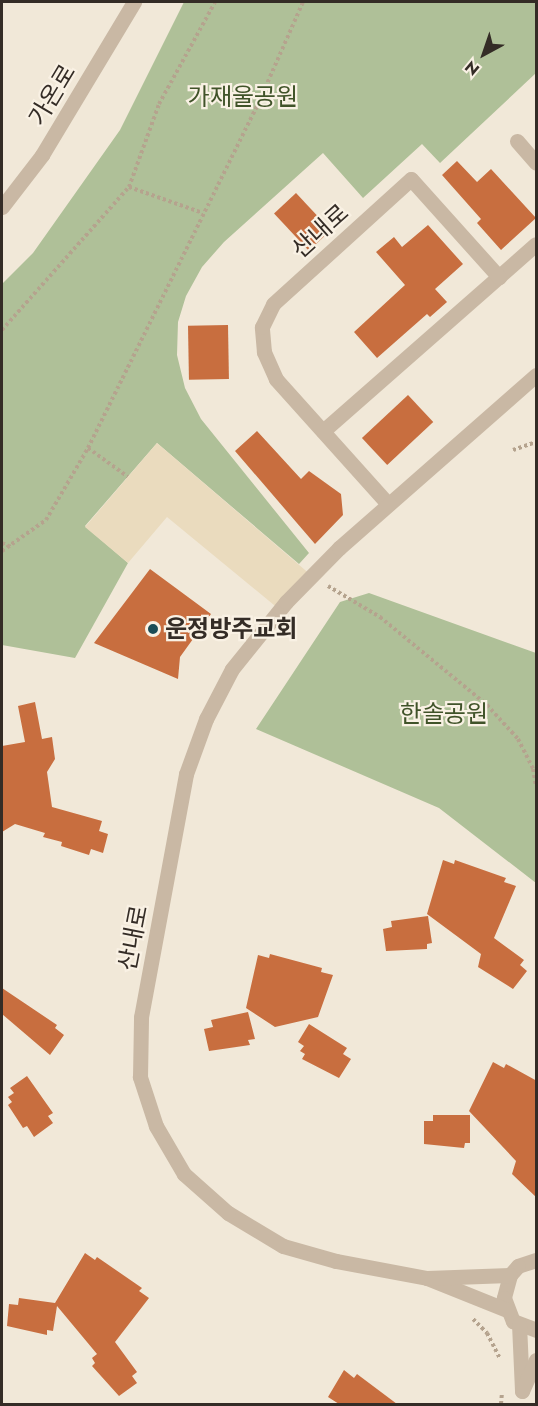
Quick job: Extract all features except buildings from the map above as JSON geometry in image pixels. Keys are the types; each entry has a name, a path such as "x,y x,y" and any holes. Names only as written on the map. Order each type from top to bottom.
{"street":[{"name":"가온로","path":"2,207 42,155 134,2"},
{"path":"517,141 537,164"},
{"name":"산내로","path":"388,504 276,379 264,352 262,327 273,304 411,179 499,277"},
{"path":"323,431 537,244"},
{"name":"산내로","path":"427,1278 336,1261 283,1246 228,1213 184,1174 168,1149 140,1077 141,1017 186,774 207,719 232,669 312,576 388,504 537,375"},
{"path":"537,1260 518,1266 510,1275 504,1298 507,1310 519,1324 537,1330"},
{"path":"427,1278 510,1275"},
{"path":"427,1278 507,1310"},
{"path":"519,1324 521,1398"},
{"path":"521,1398 537,1360"}],"path":[{"path":"2,330 129,188 159,104 215,2"},
{"path":"2,551 11,547 46,520 88,448 258,104 303,2"},
{"path":"129,188 203,213"},
{"path":"513,450 537,442"},
{"path":"88,448 128,477"},
{"path":"2,543 11,547"},
{"path":"312,576 380,617 487,705 518,739 533,769 537,786"},
{"path":"472,1317 487,1333 501,1368"},
{"path":"501,1404 504,1387"}],"green space":[{"name":"가재울공원","path":"184,2 536,2 536,73 440,163 422,144 363,198 323,153 224,242 202,267 186,296 178,322 177,355 185,388 201,419 309,553 299,564 157,443 85,526 128,563 75,658 2,645 2,284 33,253 120,130"},
{"name":"한솔공원","path":"369,593 536,653 536,883 439,808 256,729 340,602"}],"shaded area":[{"path":"157,443 312,576 280,610 167,517 128,563 85,527"}],"place":[{"name":"운정방주교회","path":"153,629"}]}
